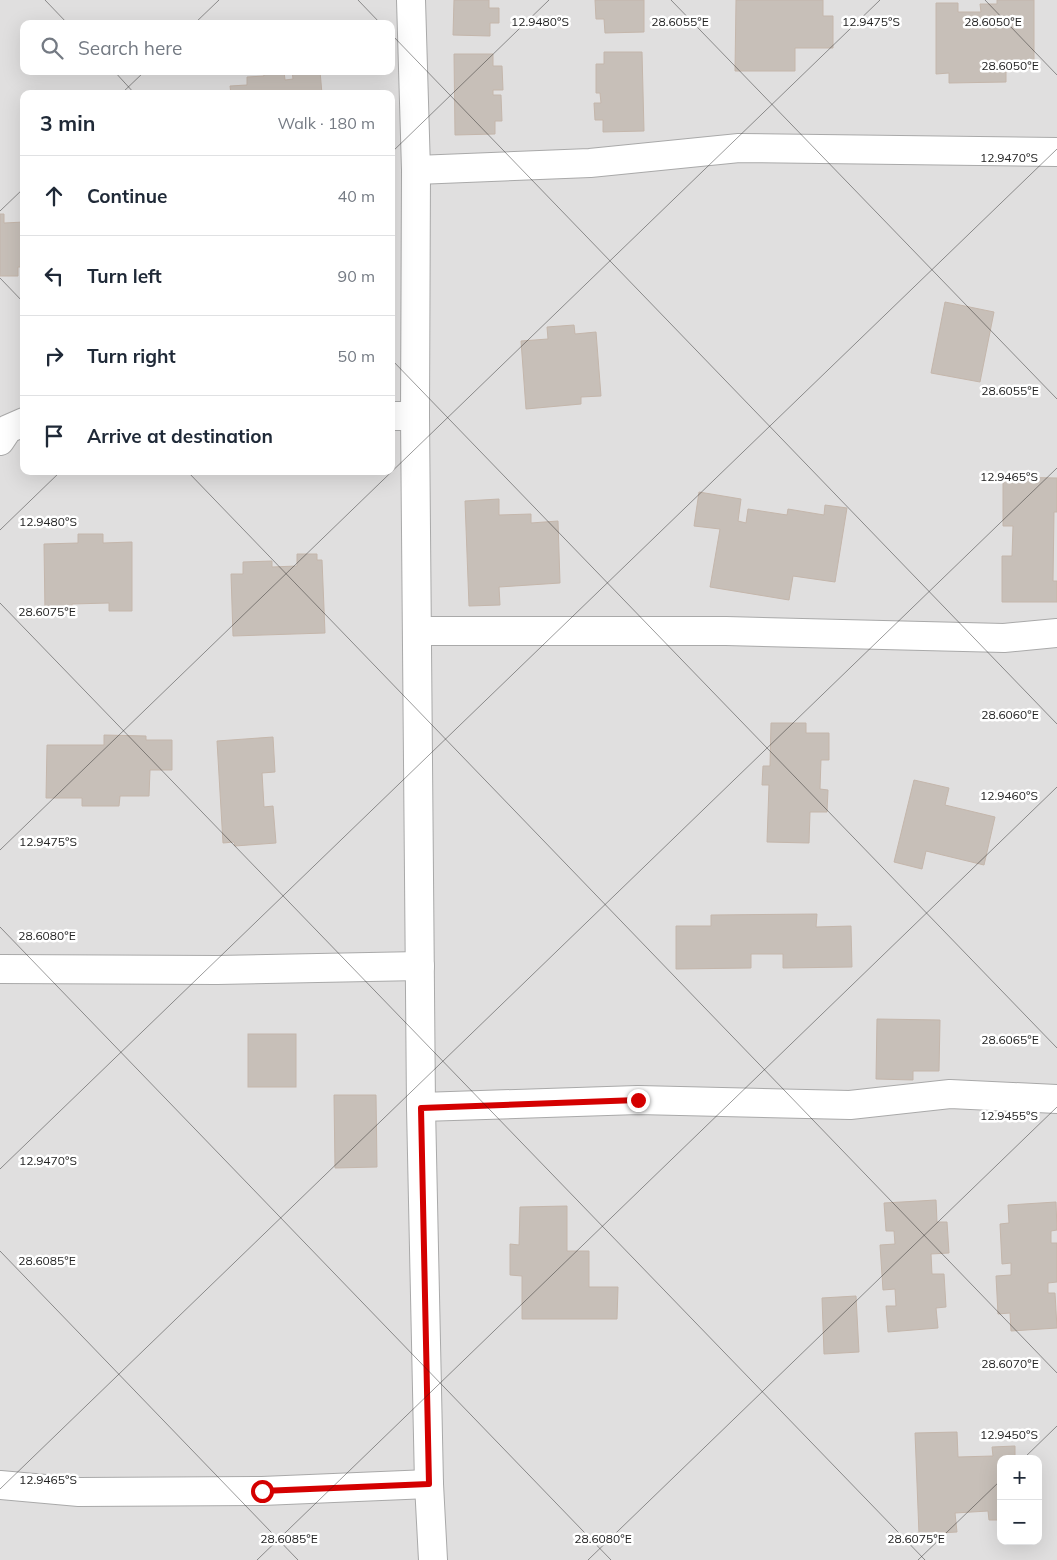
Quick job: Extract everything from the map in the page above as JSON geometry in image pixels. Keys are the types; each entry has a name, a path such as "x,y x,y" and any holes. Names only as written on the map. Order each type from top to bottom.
{"street":[{"path":"411,0 416,170 403,416 417,631 421,1108 429,1484 434,1560"},
{"path":"416,170 590,163 738,148 1057,152"},
{"path":"0,441 8,429 20,424"},
{"path":"417,631 726,631 1004,638 1057,634"},
{"path":"0,969 217,970 420,966"},
{"path":"421,1108 638,1100 850,1105 950,1094 1057,1099"},
{"path":"0,1485 79,1492 234,1492 429,1484"}],"shaded area":[{"path":"0,0 1057,0 1057,1560 0,1560"}],"building":[{"path":"454,0 489,0 489,8 499,8 499,23 490,23 490,36 453,35"},
{"path":"595,0 644,0 644,32 605,33 604,19 596,19"},
{"path":"736,0 823,0 823,16 833,16 833,48 795,48 795,71 735,71"},
{"path":"997,0 1034,0 1034,68 1006,69 1006,82 949,83 949,73 936,74 936,3 958,3 958,12 981,12 980,4 997,4"},
{"path":"604,52 642,52 644,131 603,132 603,120 595,120 594,103 601,103 600,93 596,93 596,64 604,64"},
{"path":"454,54 493,54 493,66 502,66 503,90 493,90 493,95 501,95 502,121 495,121 495,134 455,135"},
{"path":"284,75 285,80 293,79 292,75 320,75 322,90 230,90 230,86 247,85 247,77"},
{"path":"0,214 4,214 4,223 20,222 20,267 18,267 18,276 0,276"},
{"path":"945,302 994,312 980,382 931,373"},
{"path":"574,325 575,334 596,332 601,396 581,397 581,404 526,409 521,341 548,339 547,327"},
{"path":"1003,477 1057,478 1057,512 1054,512 1053,581 1057,581 1057,602 1002,602 1002,556 1012,556 1013,526 1003,526"},
{"path":"699,492 741,499 738,521 746,523 748,509 787,515 788,509 824,515 825,505 847,508 835,582 793,576 789,600 710,587 720,529 694,526"},
{"path":"499,499 499,515 531,514 531,523 558,521 560,583 499,587 500,605 469,606 465,501"},
{"path":"78,534 103,534 103,543 132,542 132,611 109,611 109,603 72,604 72,612 45,612 44,544 78,543"},
{"path":"297,554 317,554 317,560 322,560 325,633 233,636 231,574 243,574 243,562 272,561 272,567 297,566"},
{"path":"771,723 806,723 806,733 829,733 829,760 821,760 820,789 828,790 827,812 810,812 809,843 767,842 769,785 762,785 763,766 770,766"},
{"path":"104,735 146,736 146,740 172,740 172,770 150,770 149,796 120,796 119,806 82,806 82,798 46,798 47,745 104,745"},
{"path":"273,737 275,772 262,773 264,807 273,806 276,843 235,846 234,842 223,843 217,741"},
{"path":"914,780 949,788 945,805 995,817 984,865 926,851 922,869 894,862"},
{"path":"817,914 816,927 851,926 852,967 783,968 783,954 751,954 751,968 676,969 676,926 711,926 711,915"},
{"path":"877,1019 940,1020 939,1071 913,1071 913,1080 876,1079"},
{"path":"248,1034 296,1034 296,1087 248,1087"},
{"path":"334,1095 376,1095 377,1167 335,1168"},
{"path":"936,1200 937,1222 947,1222 949,1253 931,1254 932,1274 944,1274 946,1307 936,1308 938,1328 888,1332 886,1306 896,1306 895,1289 883,1290 880,1245 895,1244 894,1231 886,1231 884,1203"},
{"path":"1056,1202 1057,1230 1051,1231 1051,1243 1057,1243 1057,1282 1048,1283 1048,1293 1055,1293 1057,1328 1011,1331 1010,1313 998,1314 996,1276 1011,1275 1011,1263 1002,1264 1000,1224 1009,1223 1008,1205"},
{"path":"567,1206 567,1251 589,1251 589,1287 618,1287 617,1319 522,1319 522,1276 510,1275 510,1244 519,1245 520,1207"},
{"path":"856,1296 859,1352 824,1354 822,1298"},
{"path":"957,1432 958,1457 993,1456 992,1447 1015,1446 1015,1455 997,1455 997,1520 989,1520 988,1511 955,1513 957,1532 919,1534 915,1433"}],"route":[{"path":"262,1491 429,1484 421,1108 638,1100"}]}
